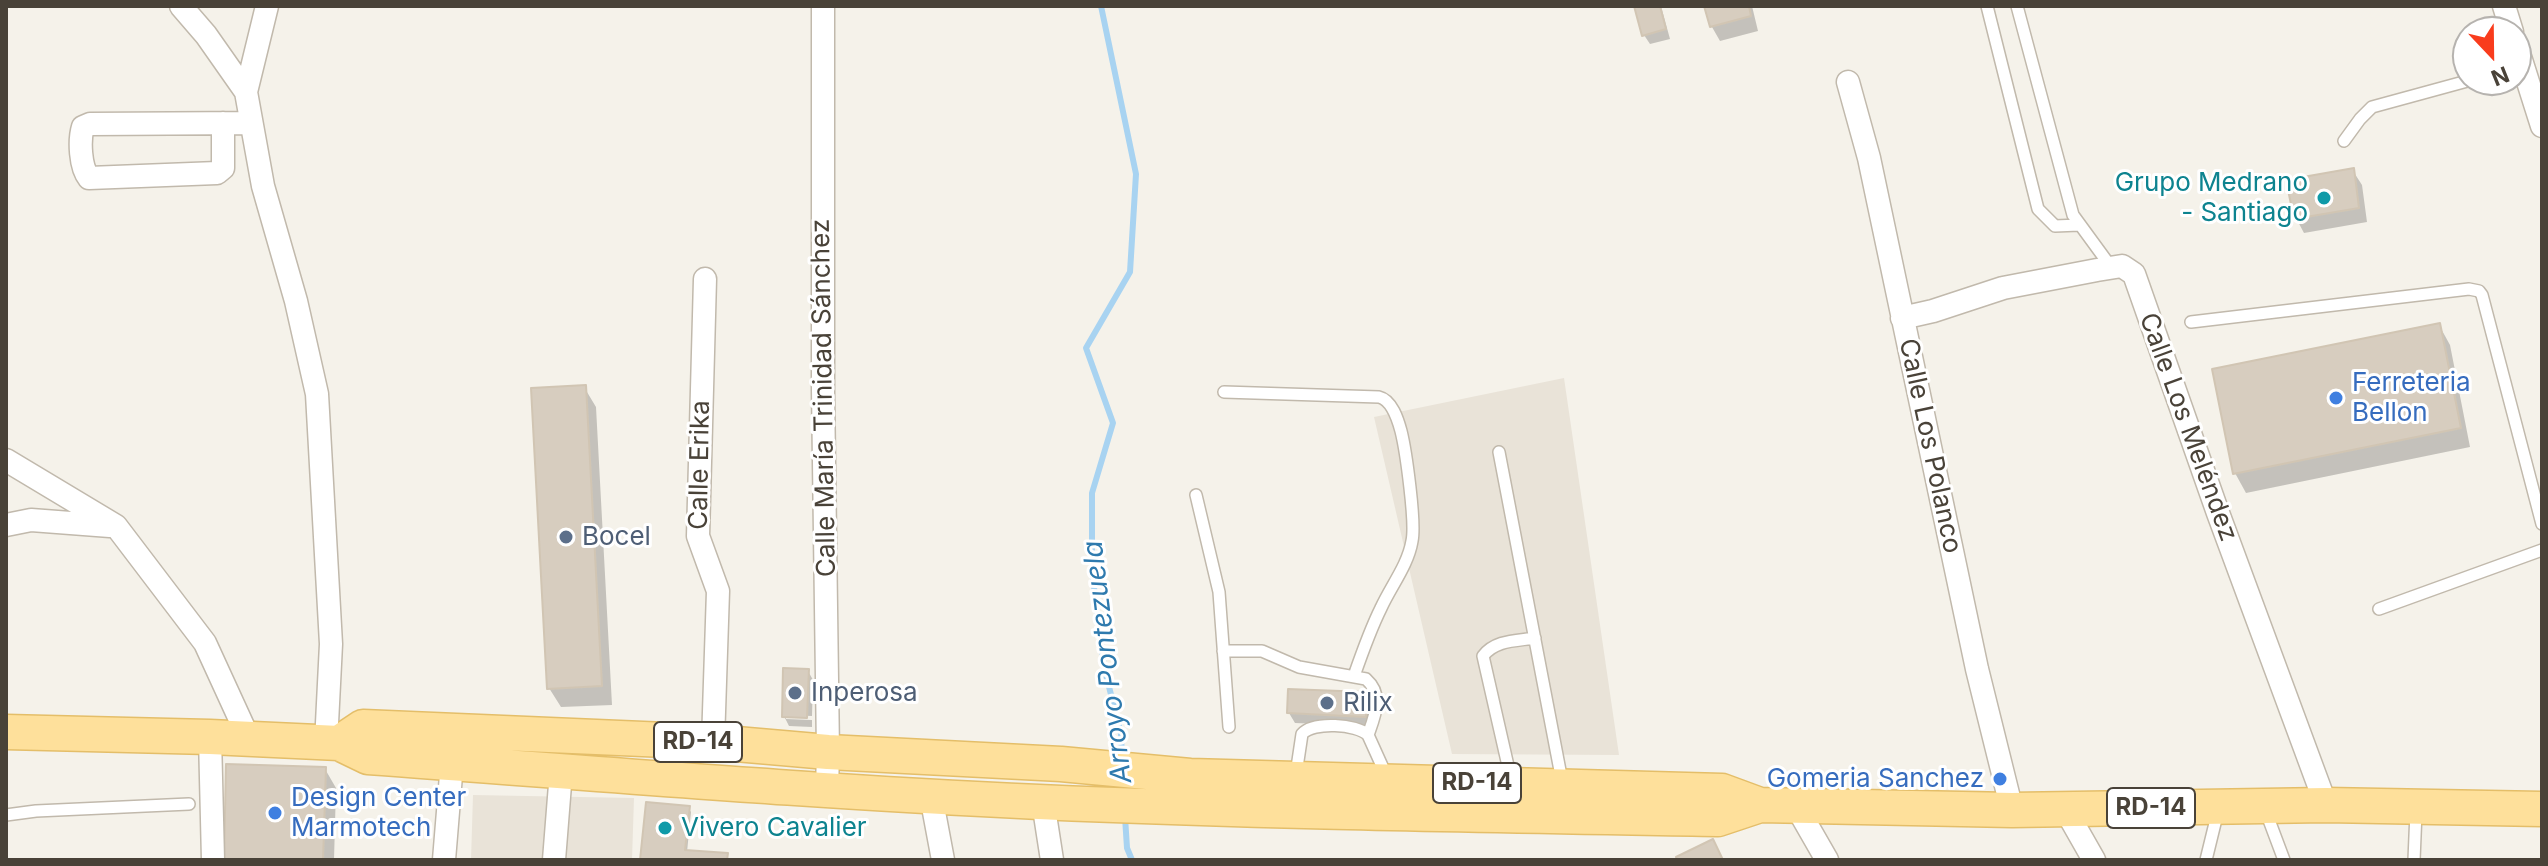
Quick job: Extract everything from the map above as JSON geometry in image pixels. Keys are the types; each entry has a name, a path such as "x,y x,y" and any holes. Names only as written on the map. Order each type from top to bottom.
{"main road":[{"name":"RD-14","path":"333,743 363,727 713,742 828,752 1061,764 1191,792 1718,819 1760,805"},
{"name":"RD-14","path":"6,732 333,743 368,757 827,790 1052,802 1191,792 1295,779 1722,791 1760,805 1796,806 2012,810 2326,805 2542,809"}],"street":[{"path":"181,6 206,35 246,92"},
{"path":"267,6 246,92 263,186 296,301 317,394 331,644 333,743"},
{"name":"Calle María Trinidad Sánchez","path":"823,6 827,790"},
{"name":"Calle Los Polanco","path":"1848,82 1869,158 1977,669 2012,810"},
{"path":"2531,96 2542,126"},
{"path":"223,123 223,168 217,173 89,178 84,172 81,133 83,127 90,124 223,123 251,123"},
{"name":"Calle Los Meléndez","path":"2112,268 2122,266 2134,274 2326,805"},
{"path":"1902,318 2003,288 2112,268"},
{"name":"Calle Erika","path":"705,279 698,536 718,591 713,742"},
{"path":"6,460 116,526 205,643 249,739"},
{"path":"6,525 31,520 116,526"},
{"path":"210,737 213,860"},
{"path":"444,860 452,763"},
{"path":"554,860 561,772"},
{"path":"931,796 943,860"},
{"path":"1052,802 1052,860"},
{"path":"1796,806 1827,860"},
{"path":"2065,809 2094,860"}],"lane":[{"path":"1987,6 2038,209 2055,226 2079,225"},
{"path":"2017,6 2073,215 2112,268"},
{"path":"2344,141 2372,107 2452,85"},
{"path":"2191,322 2469,289 2479,291 2542,524"},
{"path":"1224,392 1379,397 1390,404 1401,430 1413,540 1365,644 1354,676"},
{"path":"1499,452 1563,787"},
{"path":"1196,495 1219,592 1229,727"},
{"path":"2379,609 2542,550"},
{"path":"1512,784 1483,656 1490,647 1500,643 1535,638"},
{"path":"1223,651 1262,651 1299,667 1366,679 1377,697 1376,714 1368,735"},
{"path":"1295,779 1301,738 1308,727 1355,728 1368,735 1388,782"},
{"path":"6,815 189,804"},
{"path":"2264,806 2284,860"},
{"path":"2206,860 2219,807"},
{"path":"2414,860 2417,807"}],"shaded area":[{"path":"1564,378 1619,755 1452,754 1374,417"},
{"path":"473,795 634,798 632,860 471,860"}],"building":[{"path":"1634,6 1660,6 1666,29 1642,36"},
{"path":"1704,6 1749,6 1751,16 1710,27"},
{"name":"Grupo Medrano - Santiago","path":"2354,168 2359,208 2294,219 2286,180"},
{"name":"Ferreteria Bellon","path":"2440,323 2461,428 2233,474 2212,369"},
{"name":"Bocel","path":"586,385 602,686 547,689 531,388"},
{"name":"Inperosa","path":"783,668 809,669 807,718 782,717"},
{"name":"Rilix","path":"1288,689 1367,692 1366,717 1287,713"},
{"name":"Design Center Marmotech","path":"226,764 326,767 323,860 224,860"},
{"name":"Vivero Cavalier","path":"646,802 690,806 685,850 728,853 727,860 640,860"},
{"path":"1713,839 1723,860 1677,860 1676,857"}],"waterway":[{"name":"Arroyo Pontezuela","path":"1101,6 1136,174 1130,272 1086,348 1113,423 1092,493 1092,571 1104,667 1121,734 1122,758"},
{"name":"Arroyo Pontezuela","path":"1125,817 1127,848 1132,860"}],"place":[{"name":"Grupo Medrano - Santiago","path":"2324,198"},
{"name":"Ferreteria Bellon","path":"2336,398"},
{"name":"Bocel","path":"566,537"},
{"name":"Inperosa","path":"795,693"},
{"name":"Rilix","path":"1327,703"},
{"name":"Gomeria Sanchez","path":"2000,779"},
{"name":"Design Center Marmotech","path":"275,813"},
{"name":"Vivero Cavalier","path":"665,828"}]}
